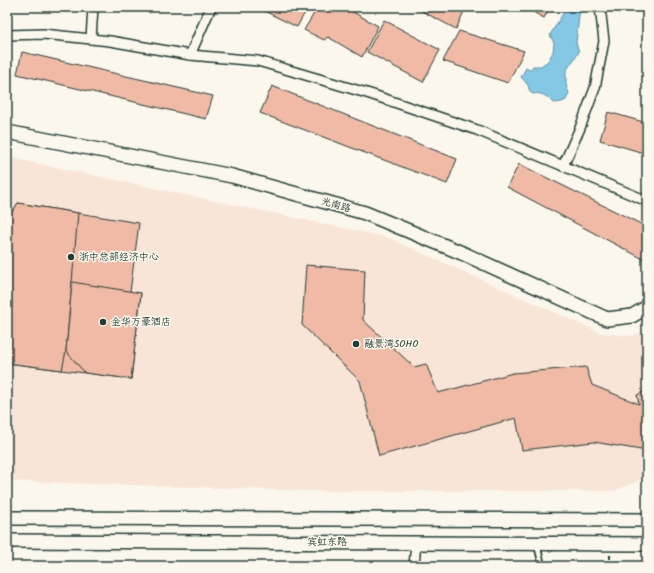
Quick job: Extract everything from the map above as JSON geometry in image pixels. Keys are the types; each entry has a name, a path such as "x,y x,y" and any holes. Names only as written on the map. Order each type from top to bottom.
{"main road":[{"name":"光南路","path":"7,132 232,176 365,213 462,253 607,319 632,316 647,307"},
{"path":"7,518 647,520"},
{"name":"宾虹东路","path":"7,541 647,544"}],"street":[{"path":"91,39 92,7"},
{"path":"190,55 211,7"},
{"path":"563,166 596,88 604,41 600,7"},
{"path":"7,34 43,34 110,41 190,55 258,61 370,94 478,130 647,201"},
{"path":"414,566 416,543"}],"lane":[{"path":"537,543 543,566"}],"shaded area":[{"path":"7,157 386,237 601,333 632,336 647,331 647,477 614,491 312,491 7,481"}],"water":[{"path":"567,7 580,7 576,43 579,52 566,71 566,85 569,93 566,100 554,103 545,96 530,92 528,85 521,77 526,68 530,70 533,66 541,66 548,61 553,52 554,43 550,35"}],"building":[{"path":"256,7 308,7 297,27"},
{"path":"318,7 328,7 336,11 340,7 344,7 378,26 362,57 328,37 324,40 304,30"},
{"path":"414,7 466,7 456,29"},
{"path":"524,7 550,7 544,18"},
{"path":"384,20 440,50 423,82 367,52"},
{"path":"459,31 524,51 508,83 443,61"},
{"path":"22,52 213,96 206,119 17,74"},
{"path":"272,86 457,159 447,184 260,113"},
{"path":"608,112 647,123 647,154 600,140"},
{"path":"519,164 647,227 647,261 507,187"},
{"name":"浙中总部经济中心","path":"18,203 139,223 130,292 141,293 131,379 7,363 7,219"},
{"path":"18,203 78,213 66,351 62,370 7,363 7,219"},
{"name":"融景湾SOHO","path":"306,265 365,270 363,320 414,367 426,364 438,393 513,373 586,367 592,385 639,404 637,395 647,390 647,451 594,442 522,450 516,418 379,456 360,381 302,325"},
{"name":"金华万豪酒店","path":"72,282 141,293 131,379 85,373 66,351"}],"place":[{"name":"浙中总部经济中心","path":"71,257"},
{"name":"金华万豪酒店","path":"103,322"},
{"name":"融景湾SOHO","path":"356,344"}]}
